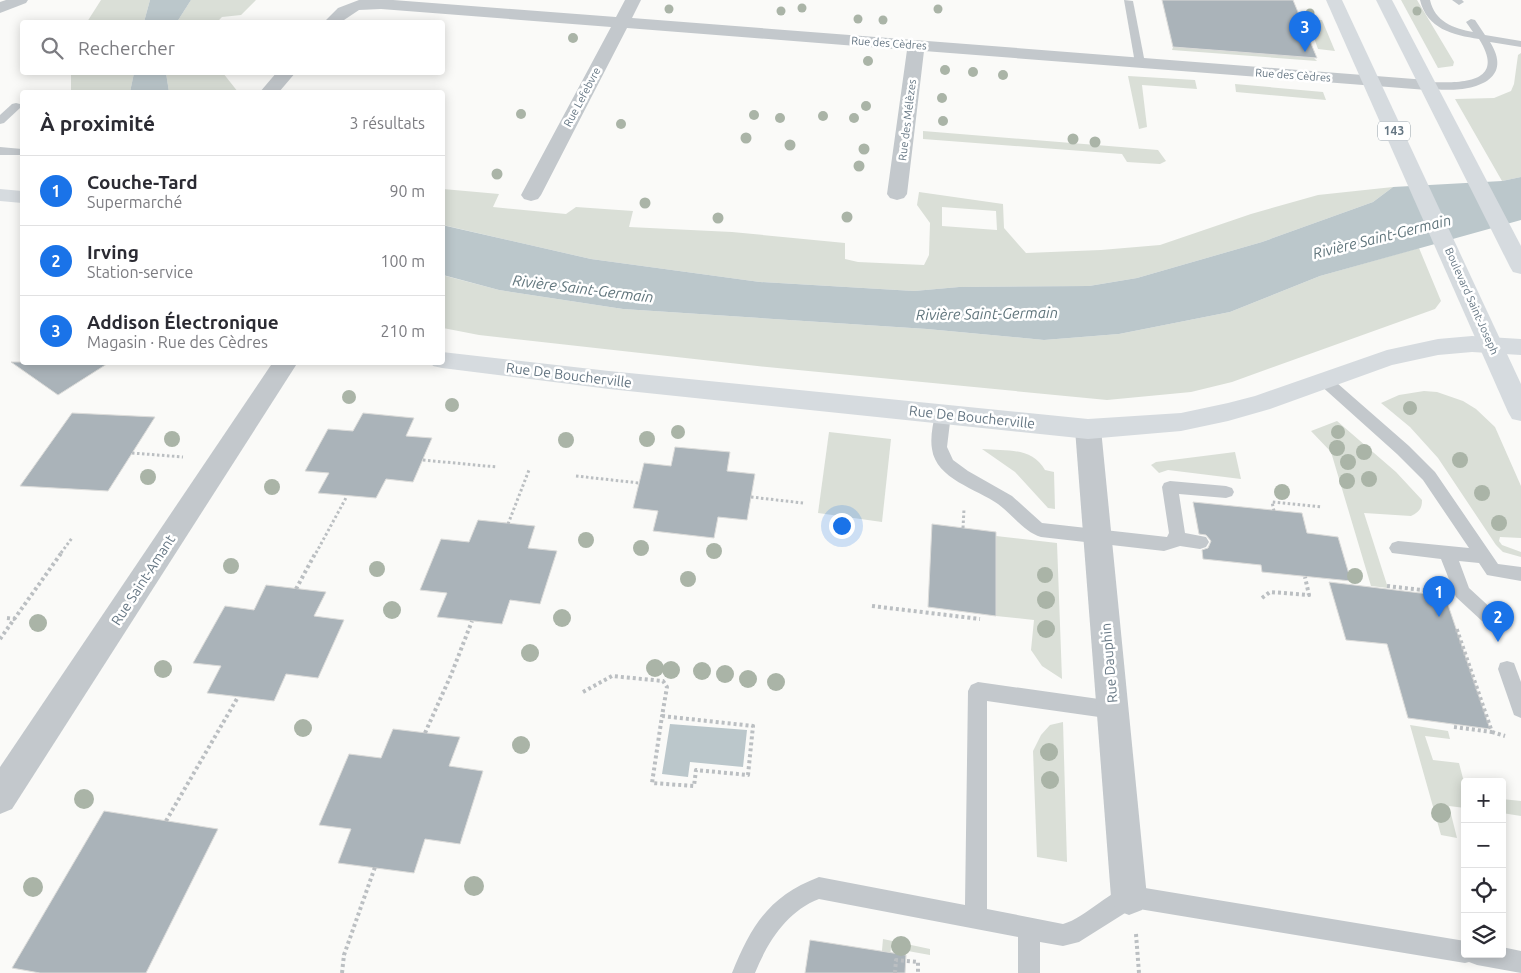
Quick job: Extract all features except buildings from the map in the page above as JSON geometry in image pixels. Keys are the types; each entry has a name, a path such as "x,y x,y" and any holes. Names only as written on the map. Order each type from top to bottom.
{"main road":[{"name":"Boulevard Saint-Joseph","path":"1334,0 1452,255 1521,412"},
{"path":"1384,0 1521,267"},
{"path":"0,196 20,197"},
{"name":"Rue De Boucherville","path":"445,360 1088,429 1145,426 1201,418 1261,403 1387,358 1421,350 1455,344 1521,347"}],"street":[{"path":"0,8 20,0"},
{"name":"Rue Lefebvre","path":"531,195 633,0"},
{"name":"Rue des Cèdres","path":"334,20 351,6 384,4 1427,85"},
{"name":"Rue des Mélèzes","path":"897,194 916,45"},
{"path":"272,90 285,75"},
{"name":"Rue Saint-Amant","path":"0,797 284,365"},
{"name":"Rue Dauphin","path":"1088,429 1129,897"}],"lane":[{"path":"1425,0 1435,21 1439,24 1480,37 1520,44"},
{"path":"1128,1 1140,63"},
{"path":"1427,85 1464,87 1483,80 1490,73 1492,63 1490,51 1471,22"},
{"path":"0,121 16,106"},
{"path":"0,151 20,152"},
{"path":"1324,380 1403,450 1429,476 1493,570 1521,575"},
{"path":"943,414 939,447 943,458 948,464 1005,500 1034,527 1050,532 1164,544 1172,543 1176,540 1200,542"},
{"path":"1176,540 1170,487 1226,492"},
{"path":"1398,548 1484,557"},
{"path":"1448,554 1462,592 1488,616"},
{"path":"1507,669 1521,709"},
{"path":"976,918 978,691 1113,710"},
{"path":"743,973 758,941 781,912 798,896 818,888 1064,936 1102,916 1129,897 1461,951"},
{"path":"1029,929 1029,973"},
{"path":"1498,958 1521,962"}],"path":[{"path":"132,452 183,457"},
{"path":"423,460 497,466"},
{"path":"508,524 529,470"},
{"path":"576,476 639,483"},
{"path":"296,589 347,496"},
{"path":"751,497 803,503"},
{"path":"1274,511 1272,502 1322,507"},
{"path":"0,639 72,538"},
{"path":"1262,598 1270,592 1309,595 1305,577"},
{"path":"1387,586 1435,592"},
{"path":"872,606 980,620"},
{"path":"7,618 15,618"},
{"path":"1453,619 1492,732 1454,727"},
{"path":"425,733 451,676 472,621"},
{"path":"583,692 612,676 663,681 667,687 662,716 652,783 694,786 696,770 748,775 753,726 662,716"},
{"path":"166,821 238,696"},
{"path":"342,973 344,955 375,867"},
{"path":"896,973 896,960 918,962 918,973"}],"shaded area":[{"path":"101,0 150,0 145,20 88,20"},
{"path":"191,0 256,0 241,15 222,17 219,20 178,20"},
{"path":"1401,0 1417,0 1454,62 1453,66 1438,68"},
{"path":"1301,19 1322,20 1335,51 1318,49 1313,35 1307,34"},
{"path":"1173,47 1313,57 1317,61 1172,50"},
{"path":"1521,53 1521,177 1502,181 1455,99 1494,98 1511,91 1514,84 1518,55"},
{"path":"71,75 134,75 130,90 71,90"},
{"path":"166,75 225,75 236,90 169,90"},
{"path":"1128,76 1195,80 1197,89 1142,85 1147,127 1139,129"},
{"path":"1235,84 1323,92 1326,100 1236,92"},
{"path":"923,131 1158,150 1166,161 1160,164 1127,162 1122,154 923,139"},
{"path":"1393,187 1373,202 1262,242 1137,278 1089,286 959,287 914,291 760,282 591,259 445,225 445,189 499,194 493,207 566,214 576,207 633,211 629,227 732,232 845,243 845,259 858,262 924,265 929,255 930,223 917,205 919,192 1003,204 1004,228 1026,253 1160,245 1251,214 1318,195","holes":["942,207 996,211 997,230 942,226"]},
{"path":"1419,248 1441,301 1435,309 1232,382 1191,392 1107,400 767,367 479,335 445,328 445,276 499,290 623,309 927,329 1044,340 1119,334 1230,312 1320,276"},
{"path":"1424,391 1437,392 1463,401 1476,409 1495,427 1521,486 1521,538 1500,537 1499,541 1502,545 1521,552 1521,557 1503,552 1496,545 1438,458 1410,427 1381,403 1399,395"},
{"path":"1337,421 1396,472 1422,500 1420,510 1411,516 1364,513 1388,588 1371,586 1331,452 1311,431"},
{"path":"829,432 891,439 882,522 818,513"},
{"path":"982,449 1009,450 1026,454 1033,457 1045,470 1054,472 1055,509 1048,508 1015,472"},
{"path":"1235,452 1241,479 1168,470 1159,473 1151,465 1156,462"},
{"path":"996,536 1057,543 1062,679 1042,666 1031,650 1034,620 996,616"},
{"path":"1063,722 1067,862 1037,857 1033,751 1041,735 1050,725"},
{"path":"1410,725 1448,731 1450,739 1425,736 1433,760 1459,763 1463,778 1461,778 1461,808 1449,806 1457,838 1441,835"},
{"path":"1506,799 1521,801 1521,816 1506,814"},
{"path":"883,939 930,949 930,955 891,948 888,973 880,973"}],"water":[{"path":"150,0 191,0 178,20 145,20"},
{"path":"134,75 166,75 169,90 130,90"},
{"name":"Rivière Saint-Germain","path":"1521,177 1521,220 1320,276 1230,312 1119,334 1044,340 927,329 623,309 499,290 445,276 445,226 591,259 760,282 914,291 959,287 1089,286 1137,278 1262,242 1373,202 1393,187 1502,181"},
{"path":"670,724 747,730 743,767 690,762 688,777 662,774"}],"place":[{"name":"Addison Électronique","path":"1305,52"},
{"name":"Couche-Tard","path":"1439,617"},
{"name":"Irving","path":"1498,642"}]}
